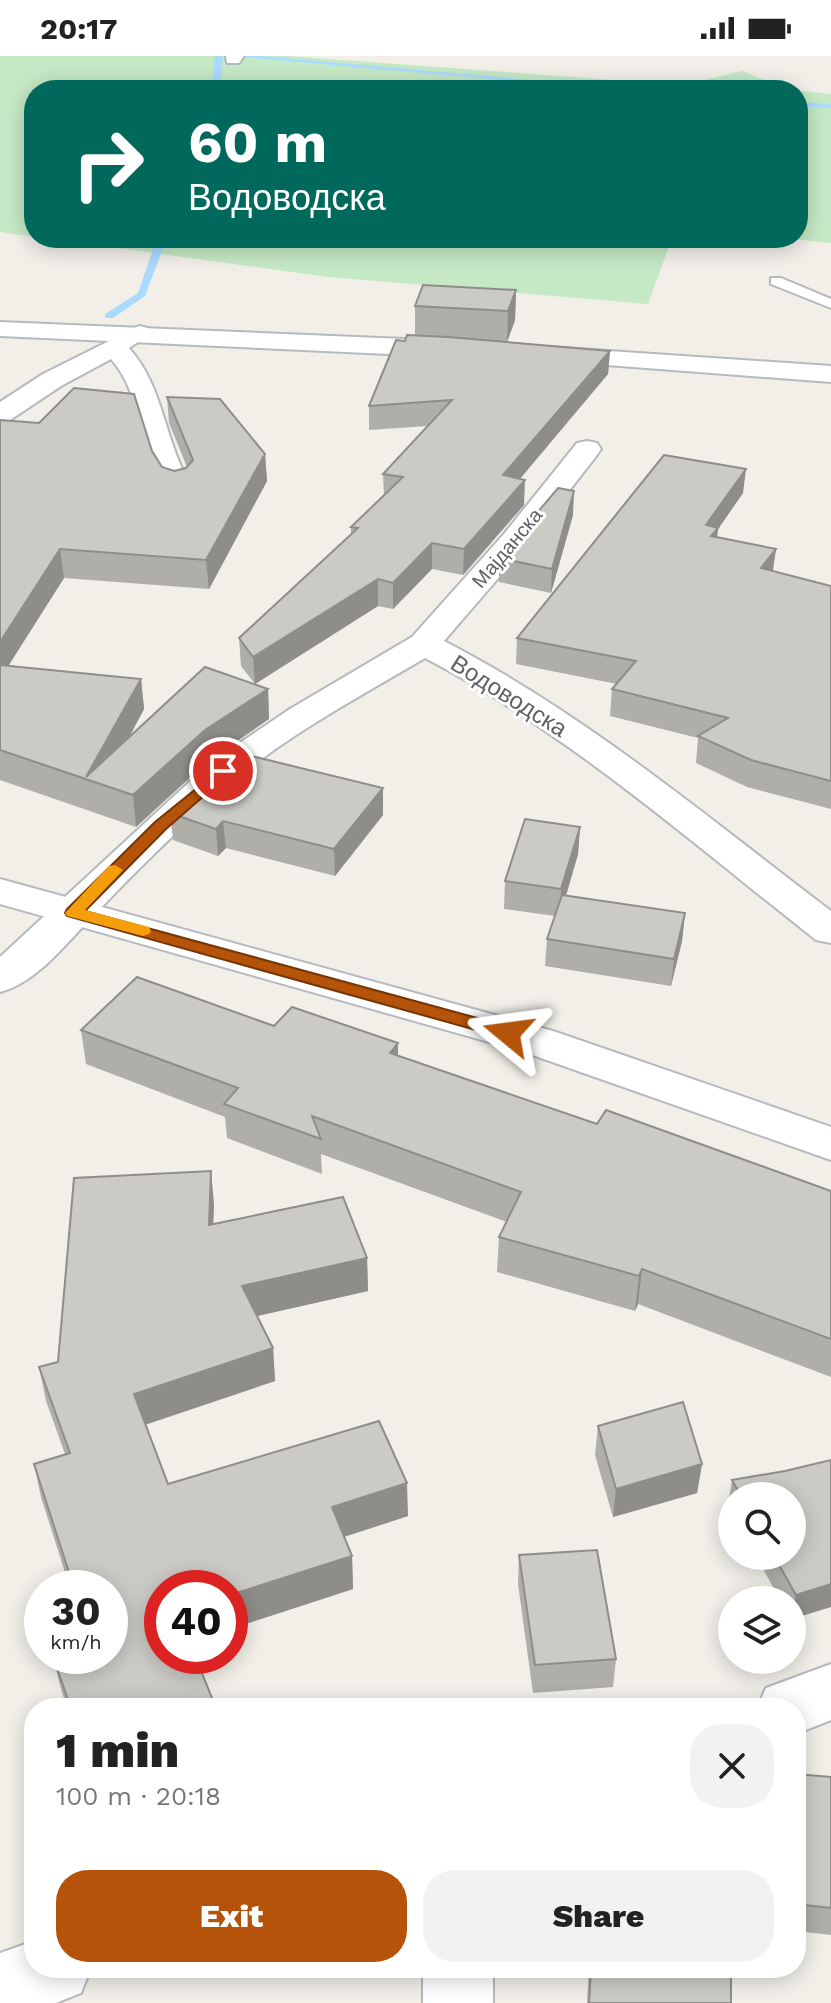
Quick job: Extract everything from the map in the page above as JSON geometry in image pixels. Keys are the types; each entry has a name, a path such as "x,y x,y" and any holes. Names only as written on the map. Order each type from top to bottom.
{"street":[{"path":"0,329 479,350"},
{"path":"0,414 52,380 139,333"},
{"path":"114,347 142,383 165,466 177,487"},
{"path":"524,353 831,374"},
{"name":"Мајданска","path":"424,644 515,540 587,449"},
{"name":"Водоводска","path":"0,979 42,944 167,819 223,771 303,717 424,644 472,669 610,761 831,931"},
{"path":"0,891 537,1041 831,1144"},
{"path":"806,1701 831,1692"},
{"path":"0,1988 28,1978"},
{"path":"458,1978 458,2003"}],"lane":[{"path":"776,281 831,304"}],"green space":[{"path":"0,56 287,56 615,80 24,80 24,236 0,232"},
{"path":"742,71 765,80 704,80"},
{"path":"808,92 831,94 831,243 808,241"},
{"path":"117,248 668,248 648,304 328,277"}],"building":[{"path":"423,285 516,290 508,311 415,306"},
{"path":"407,335 610,351 503,475 525,480 464,549 432,543 393,583 378,579 253,657 239,638 358,528 351,527 403,477 383,474 452,400 369,406 396,340 405,341"},
{"path":"74,388 134,394 152,451 162,467 174,471 186,468 193,460 167,397 220,399 265,454 206,560 60,549 0,642 0,420 39,423"},
{"path":"664,455 746,469 706,525 718,528 711,536 776,549 761,568 831,586 831,781 751,760 698,736 728,718 612,689 636,661 517,638"},
{"path":"558,488 574,491 552,569 499,558"},
{"path":"0,665 141,679 86,777 205,667 268,689 205,730 133,795 0,750"},
{"path":"239,753 383,788 334,849 223,821 216,829 170,813"},
{"path":"525,819 580,827 561,889 505,881"},
{"path":"562,895 685,913 674,959 547,939"},
{"path":"137,977 274,1026 292,1007 398,1043 390,1053 597,1124 606,1110 831,1191 831,1339 642,1269 639,1276 499,1237 521,1192 312,1116 321,1139 224,1104 238,1088 81,1030"},
{"path":"211,1171 209,1225 343,1197 367,1258 242,1286 273,1348 134,1394 168,1484 379,1421 407,1483 332,1507 352,1556 248,1589 248,1570 144,1570 144,1674 202,1674 212,1698 67,1698 59,1674 128,1674 128,1570 68,1570 34,1464 70,1453 39,1367 58,1362 74,1178"},
{"path":"683,1402 702,1464 616,1489 598,1426"},
{"path":"831,1460 831,1584 806,1592 806,1586 791,1586 782,1570 806,1570 806,1482 732,1480"},
{"path":"597,1550 616,1659 535,1665 519,1555"},
{"path":"806,1775 831,1777 831,1908 806,1905"},
{"path":"590,1978 731,1978 731,2003 589,2003"}],"waterway":[{"path":"216,80 219,56"},
{"path":"237,56 521,80"},
{"path":"808,105 831,106"},
{"path":"109,316 142,294 158,248"}],"slow traffic":[{"path":"115,870 73,913 143,931"}],"route":[{"path":"223,771 161,825 73,913 249,959 508,1033"}]}
